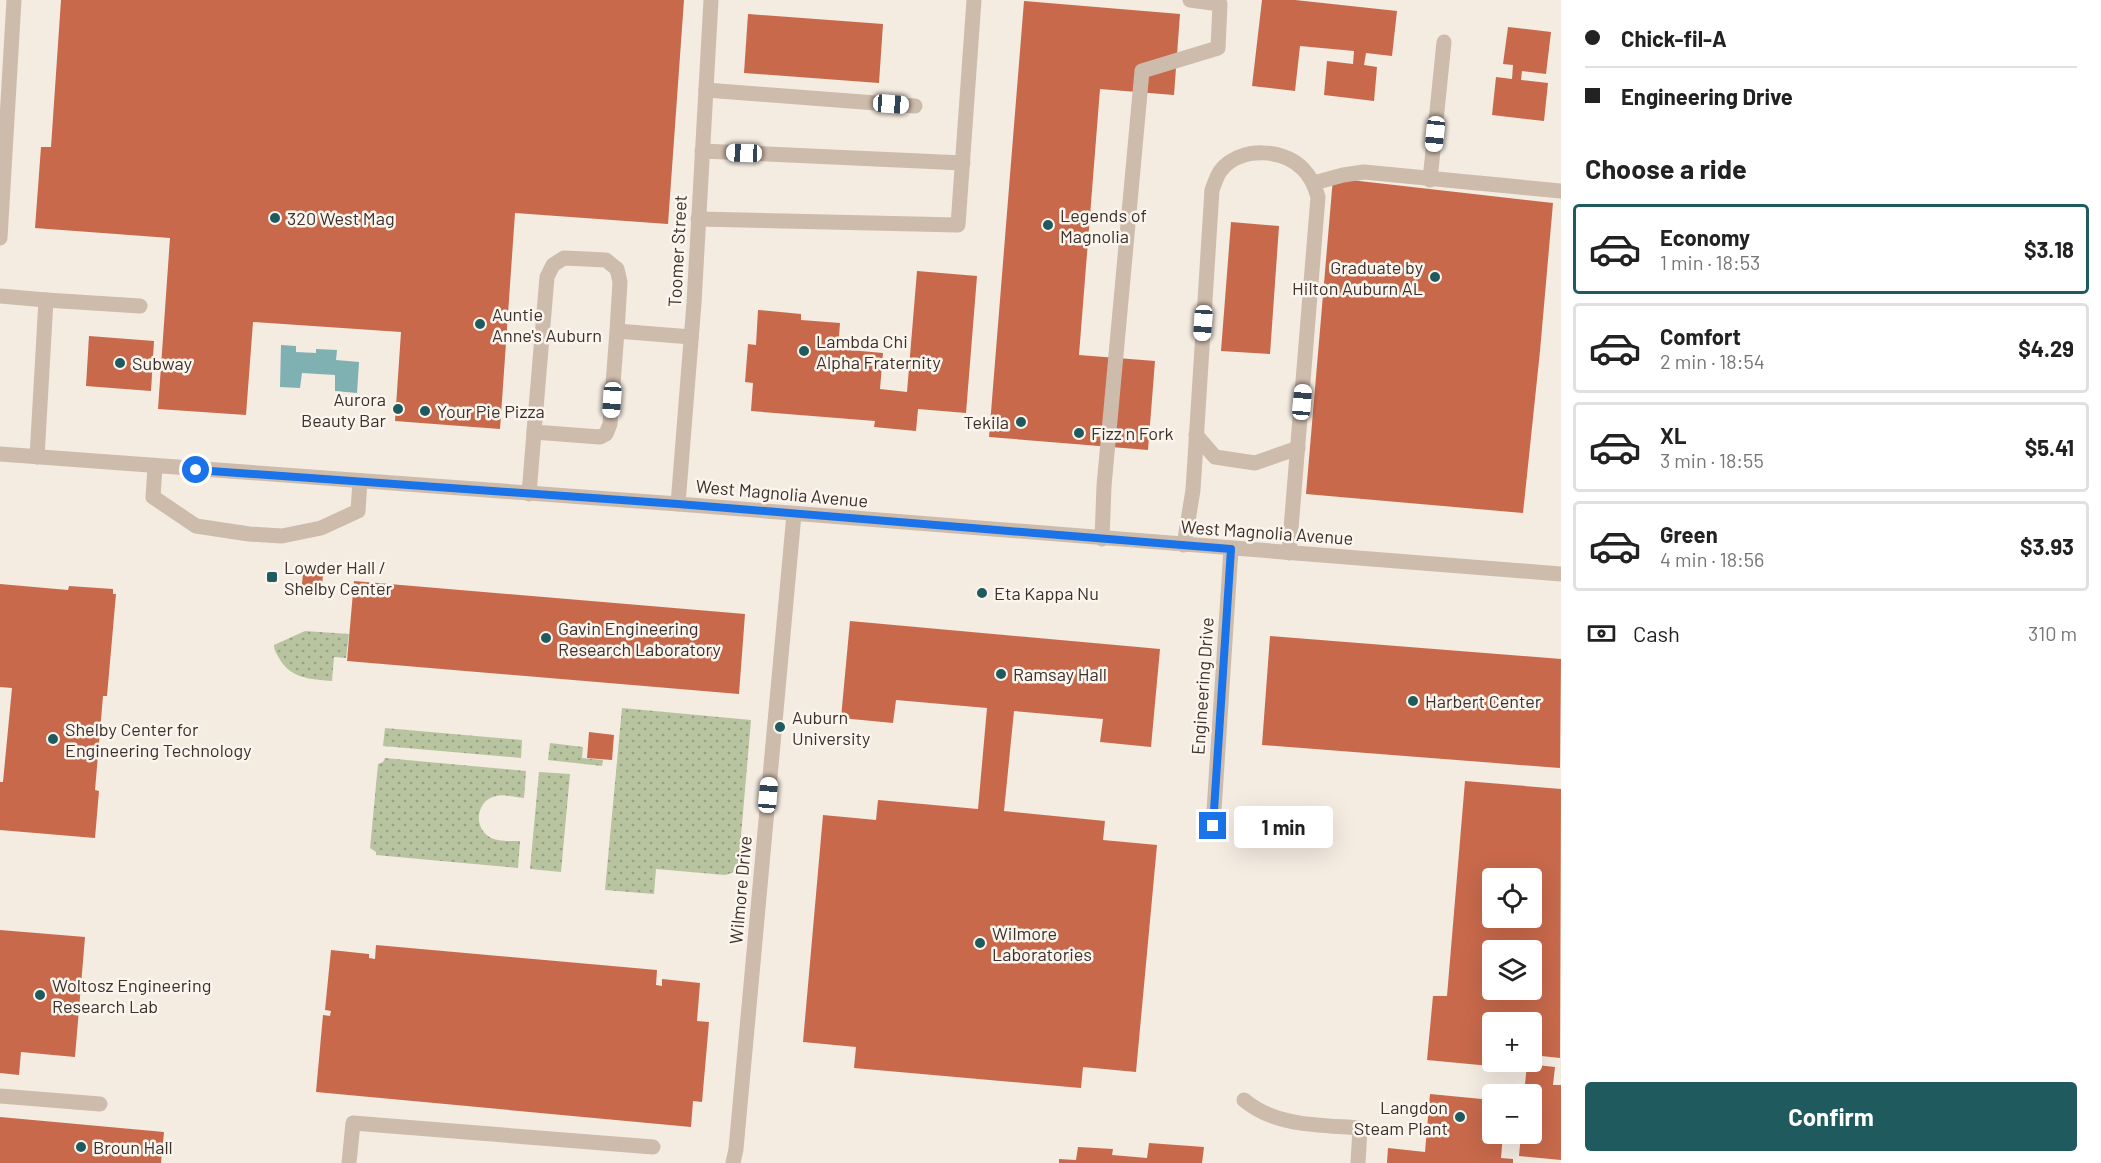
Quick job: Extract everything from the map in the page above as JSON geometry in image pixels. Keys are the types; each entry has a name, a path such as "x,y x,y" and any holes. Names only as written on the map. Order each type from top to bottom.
{"street":[{"path":"0,238 14,0"},
{"name":"Toomer Street","path":"678,504 691,337 711,0"},
{"path":"698,219 958,225 974,0"},
{"path":"1102,539 1104,486 1142,71 1218,48 1220,4 1190,0"},
{"path":"1430,180 1444,42"},
{"path":"706,90 915,106"},
{"path":"702,151 963,163"},
{"path":"1184,545 1193,490 1212,190 1220,170 1231,161 1248,154 1267,153 1284,157 1302,167 1314,183 1318,197 1289,553"},
{"path":"1314,183 1364,172 1430,180 1561,190"},
{"path":"529,494 534,432 547,277 553,265 564,258 606,260 617,269 620,282 610,424 606,434 600,437 534,432"},
{"path":"0,296 140,306"},
{"path":"37,457 46,300"},
{"path":"617,331 691,337"},
{"path":"1196,435 1215,457 1255,463 1298,448"},
{"name":"West Magnolia Avenue","path":"0,454 678,504 1561,574"},
{"path":"155,467 153,497 196,526 249,534 282,536 321,528 358,511 360,481"},
{"name":"Wilmore Drive","path":"733,1163 794,514"},
{"name":"Engineering Drive","path":"1213,826 1231,549"},
{"path":"0,1096 100,1104"},
{"path":"1244,1100 1256,1110 1293,1123 1360,1128 1358,1163"},
{"path":"349,1163 353,1123 653,1147"}],"green space":[{"path":"305,631 349,634 346,658 334,657 332,681 295,674 284,665 276,653 274,645"},
{"path":"622,708 751,720 738,871 725,875 656,869 654,894 605,890"},
{"path":"385,728 522,740 521,758 383,746"},
{"path":"550,743 583,747 582,758 603,760 602,766 548,760"},
{"path":"385,758 526,771 524,798 506,795 490,798 479,813 480,826 488,836 499,840 520,841 518,868 376,855 376,852 370,848 378,764"},
{"path":"539,772 570,774 561,872 530,869"}],"water":[{"path":"281,345 296,346 296,352 316,353 316,349 337,350 336,360 359,362 357,393 335,391 335,375 302,373 300,388 280,387"}],"building":[{"name":"320 West Mag","path":"61,0 684,0 668,224 515,213 500,429 395,421 401,332 253,322 246,415 158,409 170,238 35,228 41,147 51,147"},
{"path":"1262,0 1295,0 1397,11 1392,56 1366,53 1364,65 1377,67 1374,101 1324,95 1327,61 1353,64 1354,51 1300,46 1295,91 1252,86"},
{"name":"Legends of Magnolia","path":"1024,1 1180,14 1174,95 1100,89 1079,355 1155,361 1148,450 989,437"},
{"path":"748,14 883,24 879,83 744,73"},
{"path":"1508,27 1551,32 1546,74 1522,71 1521,80 1548,83 1544,121 1492,115 1496,77 1512,79 1513,65 1503,64"},
{"name":"Graduate by Hilton Auburn AL","path":"1333,178 1553,203 1523,513 1306,494"},
{"path":"1231,222 1279,226 1270,354 1221,351"},
{"name":"Lambda Chi Alpha Fraternity","path":"917,271 977,276 966,413 918,409 916,431 874,427 875,421 751,411 753,383 745,382 748,344 756,345 758,310 801,314 801,320 840,323 838,349 883,353 880,389 907,392"},
{"name":"Subway","path":"89,336 154,341 151,391 86,386"},
{"path":"304,563 324,564 321,596 301,594"},
{"name":"Gavin Engineering Research Laboratory","path":"354,581 745,614 739,694 347,661"},
{"name":"Shelby Center for Engineering Technology","path":"0,584 68,590 69,586 113,589 113,594 116,594 107,696 103,696 95,790 99,791 95,838 0,830 0,782 3,782 12,688 0,687"},
{"name":"Wilmore Laboratories","path":"850,621 1160,649 1151,747 1100,742 1103,719 1014,711 1004,811 1105,821 1103,840 1157,845 1136,1072 1083,1067 1081,1088 854,1068 856,1047 803,1042 823,815 876,820 878,800 978,809 987,708 896,700 893,723 841,718"},
{"name":"Harbert Center","path":"1270,636 1561,659 1560,768 1262,745"},
{"path":"589,732 614,735 612,760 587,758"},
{"path":"1465,781 1561,789 1560,1058 1542,1056 1542,1012 1482,1012 1482,1065 1427,1060 1433,996 1447,996"},
{"name":"Woltosz Engineering Research Lab","path":"0,930 85,937 75,1057 21,1052 19,1075 0,1073"},
{"path":"376,945 657,970 656,985 662,986 662,979 700,983 697,1021 709,1022 702,1102 693,1101 691,1127 316,1092 323,1015 330,1016 331,1011 325,1010 331,950 369,954 369,958 375,959"},
{"path":"1542,1066 1555,1067 1553,1085 1561,1085 1561,1160 1519,1156 1520,1144 1542,1144 1542,1084 1525,1084 1526,1072 1542,1072"},
{"name":"Langdon Steam Plant","path":"1430,1094 1482,1099 1482,1144 1502,1144 1501,1158 1513,1159 1513,1163 1387,1163 1388,1148 1425,1152"},
{"name":"Broun Hall","path":"0,1117 164,1132 161,1163 0,1163"},
{"path":"1149,1143 1204,1147 1202,1163 1059,1163 1059,1159 1076,1160 1078,1147 1113,1149 1112,1155 1147,1158"}],"place":[{"name":"320 West Mag","path":"275,218"},
{"name":"Legends of Magnolia","path":"1048,225"},
{"name":"Graduate by Hilton Auburn AL","path":"1435,277"},
{"name":"Auntie Anne's Auburn","path":"480,324"},
{"name":"Lambda Chi Alpha Fraternity","path":"804,351"},
{"name":"Subway","path":"120,363"},
{"name":"Aurora Beauty Bar","path":"398,409"},
{"name":"Your Pie Pizza","path":"425,411"},
{"name":"Tekila","path":"1021,422"},
{"name":"Fizz n Fork","path":"1079,433"},
{"name":"Lowder Hall / Shelby Center","path":"272,577"},
{"name":"Eta Kappa Nu","path":"982,593"},
{"name":"Gavin Engineering Research Laboratory","path":"546,638"},
{"name":"Ramsay Hall","path":"1001,674"},
{"name":"Harbert Center","path":"1413,701"},
{"name":"Auburn University","path":"780,727"},
{"name":"Shelby Center for Engineering Technology","path":"53,739"},
{"name":"Wilmore Laboratories","path":"980,943"},
{"name":"Woltosz Engineering Research Lab","path":"40,995"},
{"name":"Langdon Steam Plant","path":"1460,1117"},
{"name":"Broun Hall","path":"81,1147"}],"route":[{"path":"196,470 678,504 1231,549 1213,826"}]}
